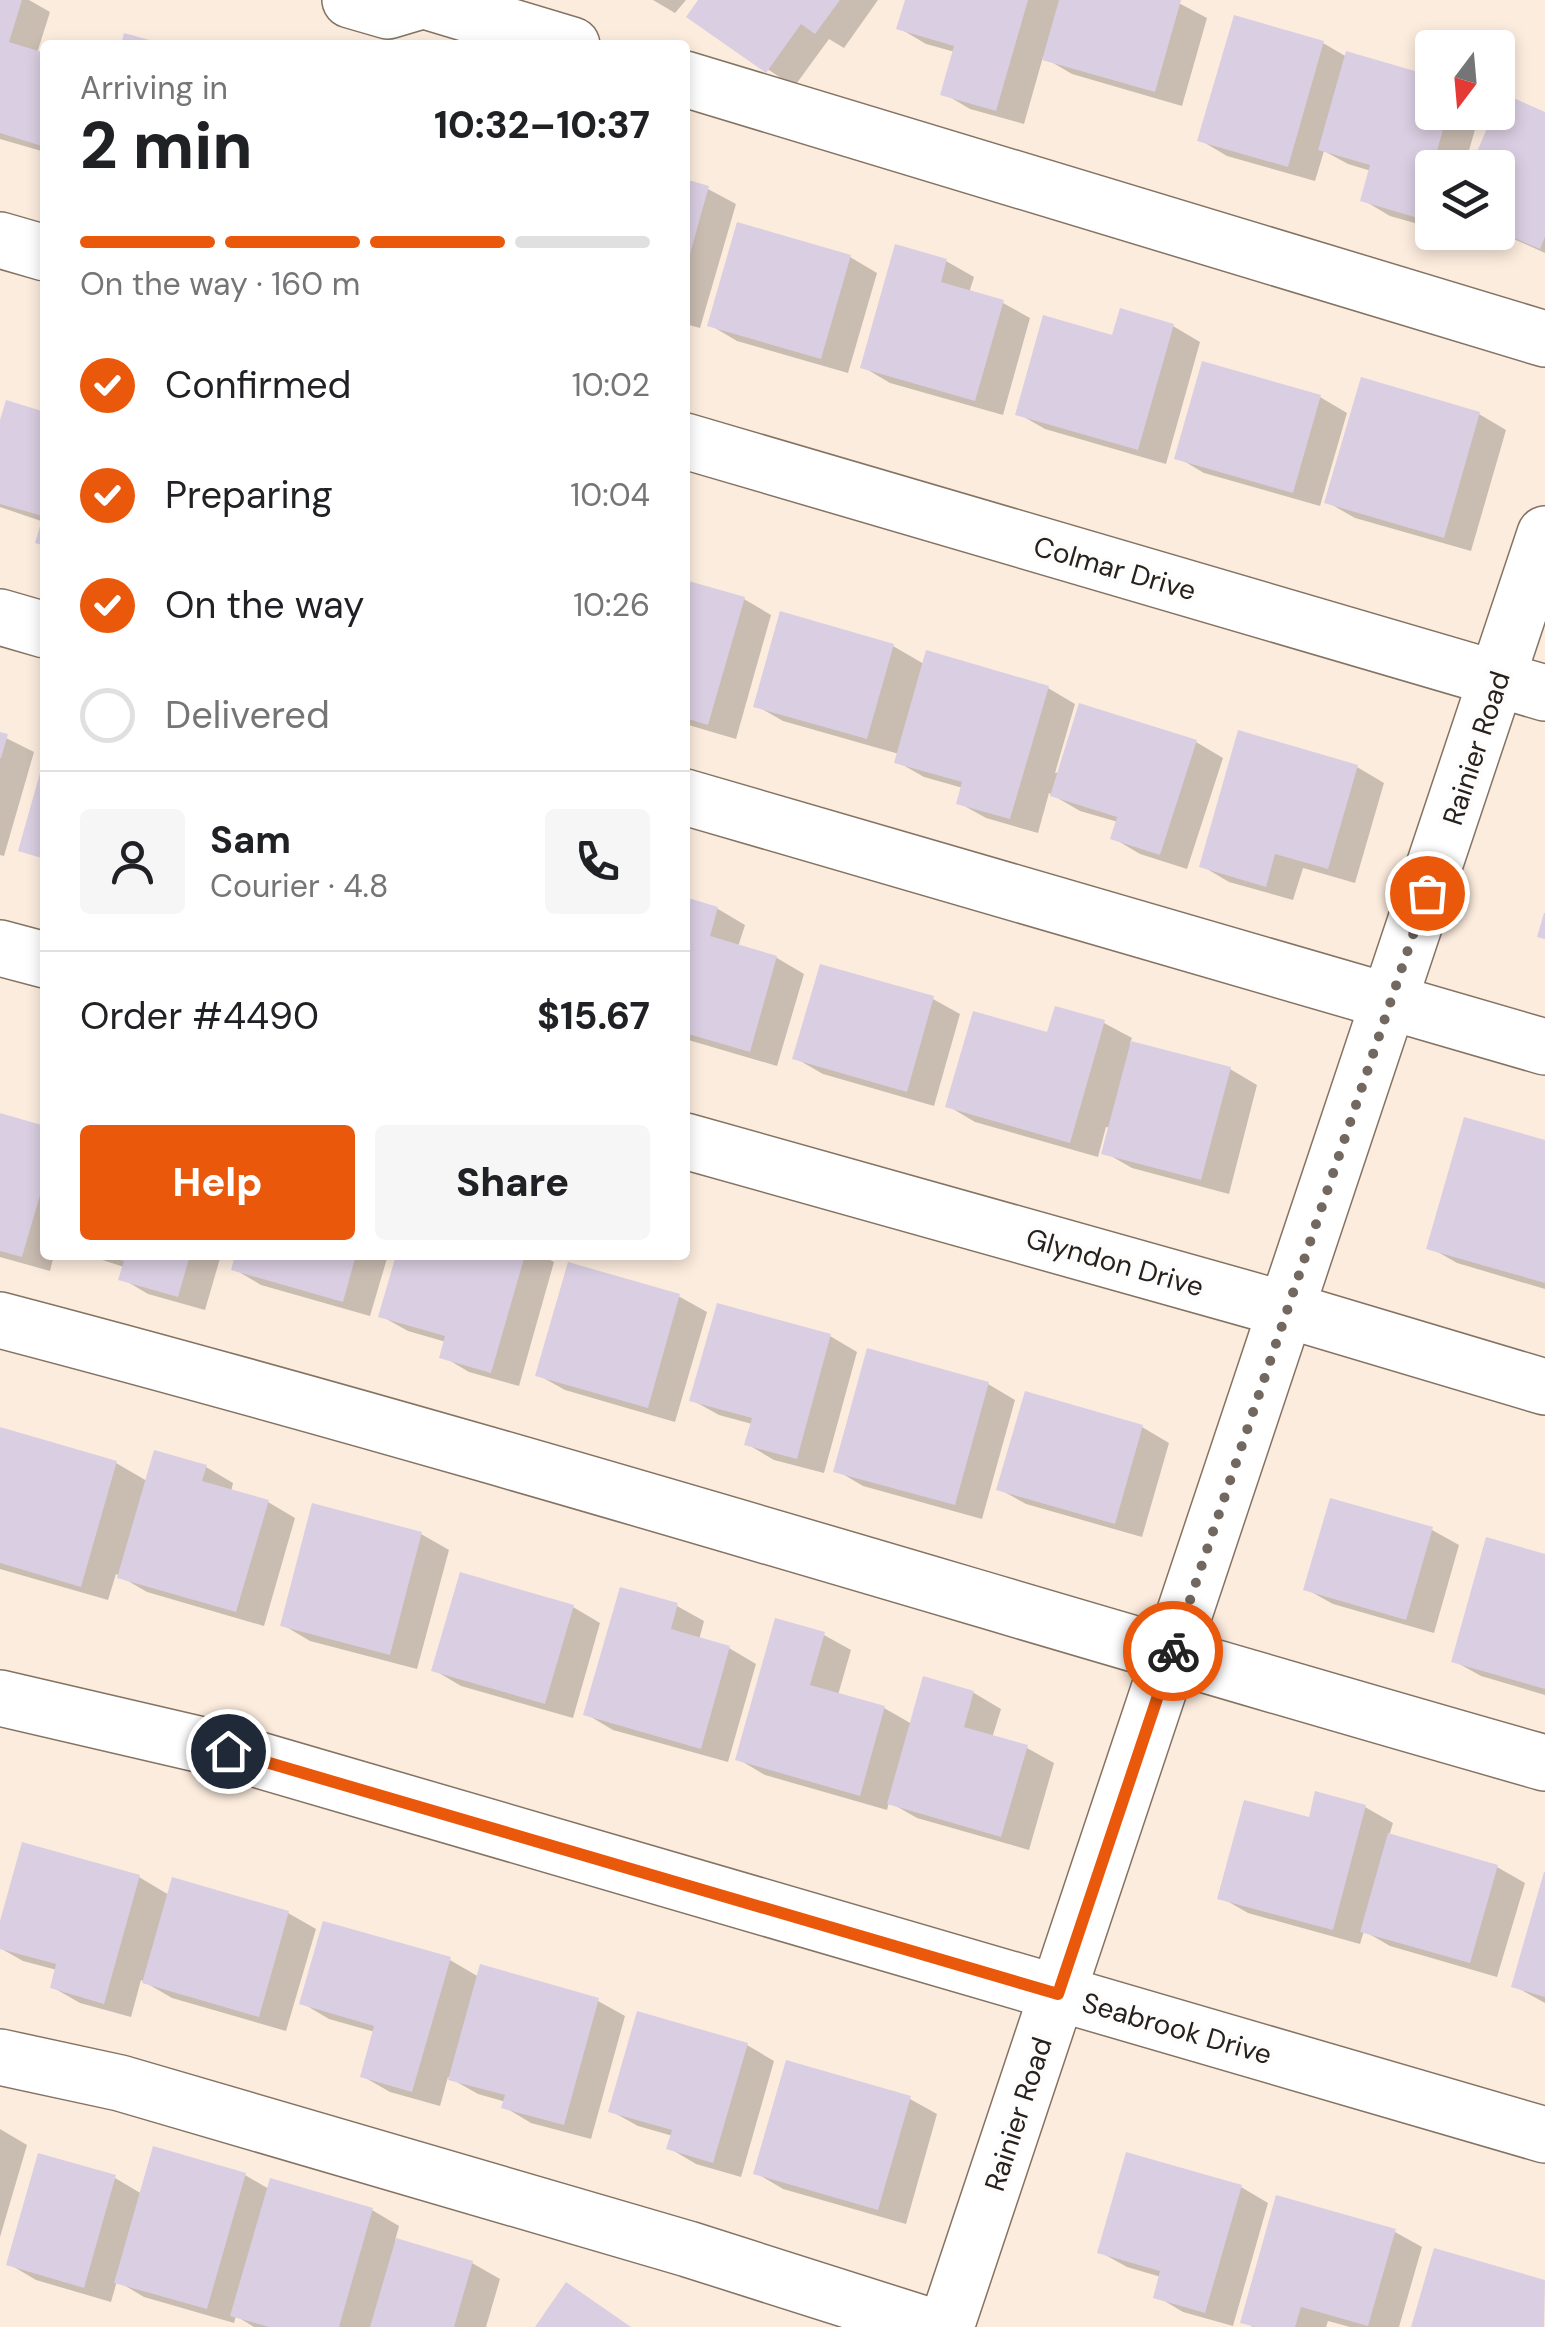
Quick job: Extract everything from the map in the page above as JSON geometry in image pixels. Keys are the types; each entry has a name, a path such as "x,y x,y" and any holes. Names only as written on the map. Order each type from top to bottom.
{"street":[{"path":"350,0 388,11 425,0 556,40"},
{"path":"690,81 1545,339"},
{"path":"0,240 40,252"},
{"name":"Colmar Drive","path":"690,442 1522,687"},
{"name":"Rainier Road","path":"956,2324 1058,1994 1391,1000 1522,687 1545,534"},
{"path":"0,617 40,629"},
{"path":"690,797 1545,1047"},
{"path":"0,948 40,959"},
{"name":"Glyndon Drive","path":"690,1142 1288,1310 1545,1387"},
{"path":"0,1320 595,1486 1545,1763"},
{"name":"Seabrook Drive","path":"0,1698 228,1751 1545,2134"},
{"path":"0,2057 120,2083 956,2324"}],"building":[{"path":"0,0 22,0 9,42 40,51 40,145 0,133"},
{"path":"698,0 840,0 815,34 801,24 766,73 686,17"},
{"path":"905,0 1028,0 996,111 940,95 954,46 896,29"},
{"path":"1059,0 1181,0 1155,92 1042,60"},
{"path":"1234,15 1324,41 1288,167 1197,141"},
{"path":"124,33 149,40 122,40"},
{"path":"1346,51 1415,71 1415,130 1443,130 1437,150 1415,150 1415,217 1360,201 1370,165 1318,150"},
{"path":"1515,99 1545,112 1545,237 1540,249 1515,238 1515,150 1478,150 1486,130 1515,130"},
{"path":"690,180 709,186 690,254"},
{"path":"737,222 851,255 821,359 707,326"},
{"path":"895,244 947,259 941,282 1004,300 975,401 860,368"},
{"path":"1120,308 1174,324 1138,450 1015,415 1043,315 1112,335"},
{"path":"1202,361 1321,395 1293,493 1174,459"},
{"path":"1361,377 1480,412 1444,538 1324,503"},
{"path":"6,400 40,410 40,515 0,504 0,420"},
{"path":"690,581 745,597 708,725 690,720"},
{"path":"780,611 894,644 867,739 753,707"},
{"path":"926,650 1049,686 1010,819 956,804 962,782 894,763"},
{"path":"1079,703 1197,740 1160,855 1110,839 1117,817 1050,796"},
{"path":"1238,730 1358,765 1328,869 1275,854 1266,887 1199,867"},
{"path":"0,732 8,734 1,758 0,758"},
{"path":"40,773 40,858 18,851"},
{"path":"690,899 718,907 710,936 777,956 750,1052 690,1034"},
{"path":"1545,913 1545,939 1537,937"},
{"path":"820,964 934,996 907,1092 792,1059"},
{"path":"1055,1006 1105,1020 1070,1143 945,1107 973,1011 1047,1032"},
{"path":"1131,1041 1231,1067 1201,1180 1101,1154"},
{"path":"0,1113 40,1125 40,1195 22,1257 0,1251"},
{"path":"1464,1117 1545,1140 1545,1283 1426,1249"},
{"path":"120,1260 189,1260 178,1297 118,1280 124,1261"},
{"path":"234,1260 355,1260 343,1302 231,1270"},
{"path":"395,1260 524,1260 491,1373 439,1358 445,1336 378,1317"},
{"path":"568,1262 680,1294 648,1408 535,1376"},
{"path":"717,1303 831,1334 797,1459 744,1445 752,1418 689,1401"},
{"path":"867,1348 989,1382 955,1505 833,1472"},
{"path":"1025,1391 1143,1425 1115,1524 996,1490"},
{"path":"0,1427 117,1461 81,1587 0,1563"},
{"path":"154,1450 207,1465 202,1481 269,1500 236,1612 117,1578"},
{"path":"1330,1498 1433,1527 1406,1620 1303,1590"},
{"path":"312,1503 422,1532 390,1655 280,1626"},
{"path":"1486,1537 1545,1554 1545,1689 1451,1662"},
{"path":"460,1572 574,1605 545,1704 431,1671"},
{"path":"620,1587 678,1603 671,1629 730,1646 701,1749 583,1715"},
{"path":"775,1618 825,1632 810,1685 885,1706 860,1796 735,1760"},
{"path":"923,1676 974,1691 964,1727 1028,1745 1001,1837 887,1804"},
{"path":"1315,1791 1366,1805 1333,1930 1217,1899 1244,1800 1309,1817"},
{"path":"1388,1833 1498,1865 1470,1963 1360,1932"},
{"path":"22,1842 140,1875 104,2004 50,1988 56,1964 0,1949 0,1921"},
{"path":"1545,1872 1545,1997 1511,1987"},
{"path":"172,1877 289,1911 259,2017 142,1983"},
{"path":"323,1921 451,1957 412,2092 360,2077 374,2026 299,2004"},
{"path":"480,1964 599,1998 564,2125 501,2108 505,2095 448,2080"},
{"path":"637,2011 748,2043 713,2163 666,2149 672,2130 608,2112"},
{"path":"786,2060 911,2096 878,2210 753,2174"},
{"path":"153,2146 246,2173 207,2309 114,2283"},
{"path":"1126,2152 1242,2185 1205,2313 1153,2298 1160,2271 1097,2253"},
{"path":"38,2153 116,2175 84,2288 6,2265"},
{"path":"270,2178 373,2208 339,2327 269,2327 230,2316"},
{"path":"1276,2195 1396,2229 1368,2326 1301,2307 1295,2327 1240,2323"},
{"path":"396,2238 473,2261 454,2327 370,2327"},
{"path":"1434,2248 1545,2280 1544,2327 1411,2327"},
{"path":"566,2282 631,2327 535,2327"}],"way so far":[{"path":"1173,1651 1427,893"}],"route":[{"path":"228,1751 1058,1994 1173,1651"}]}
